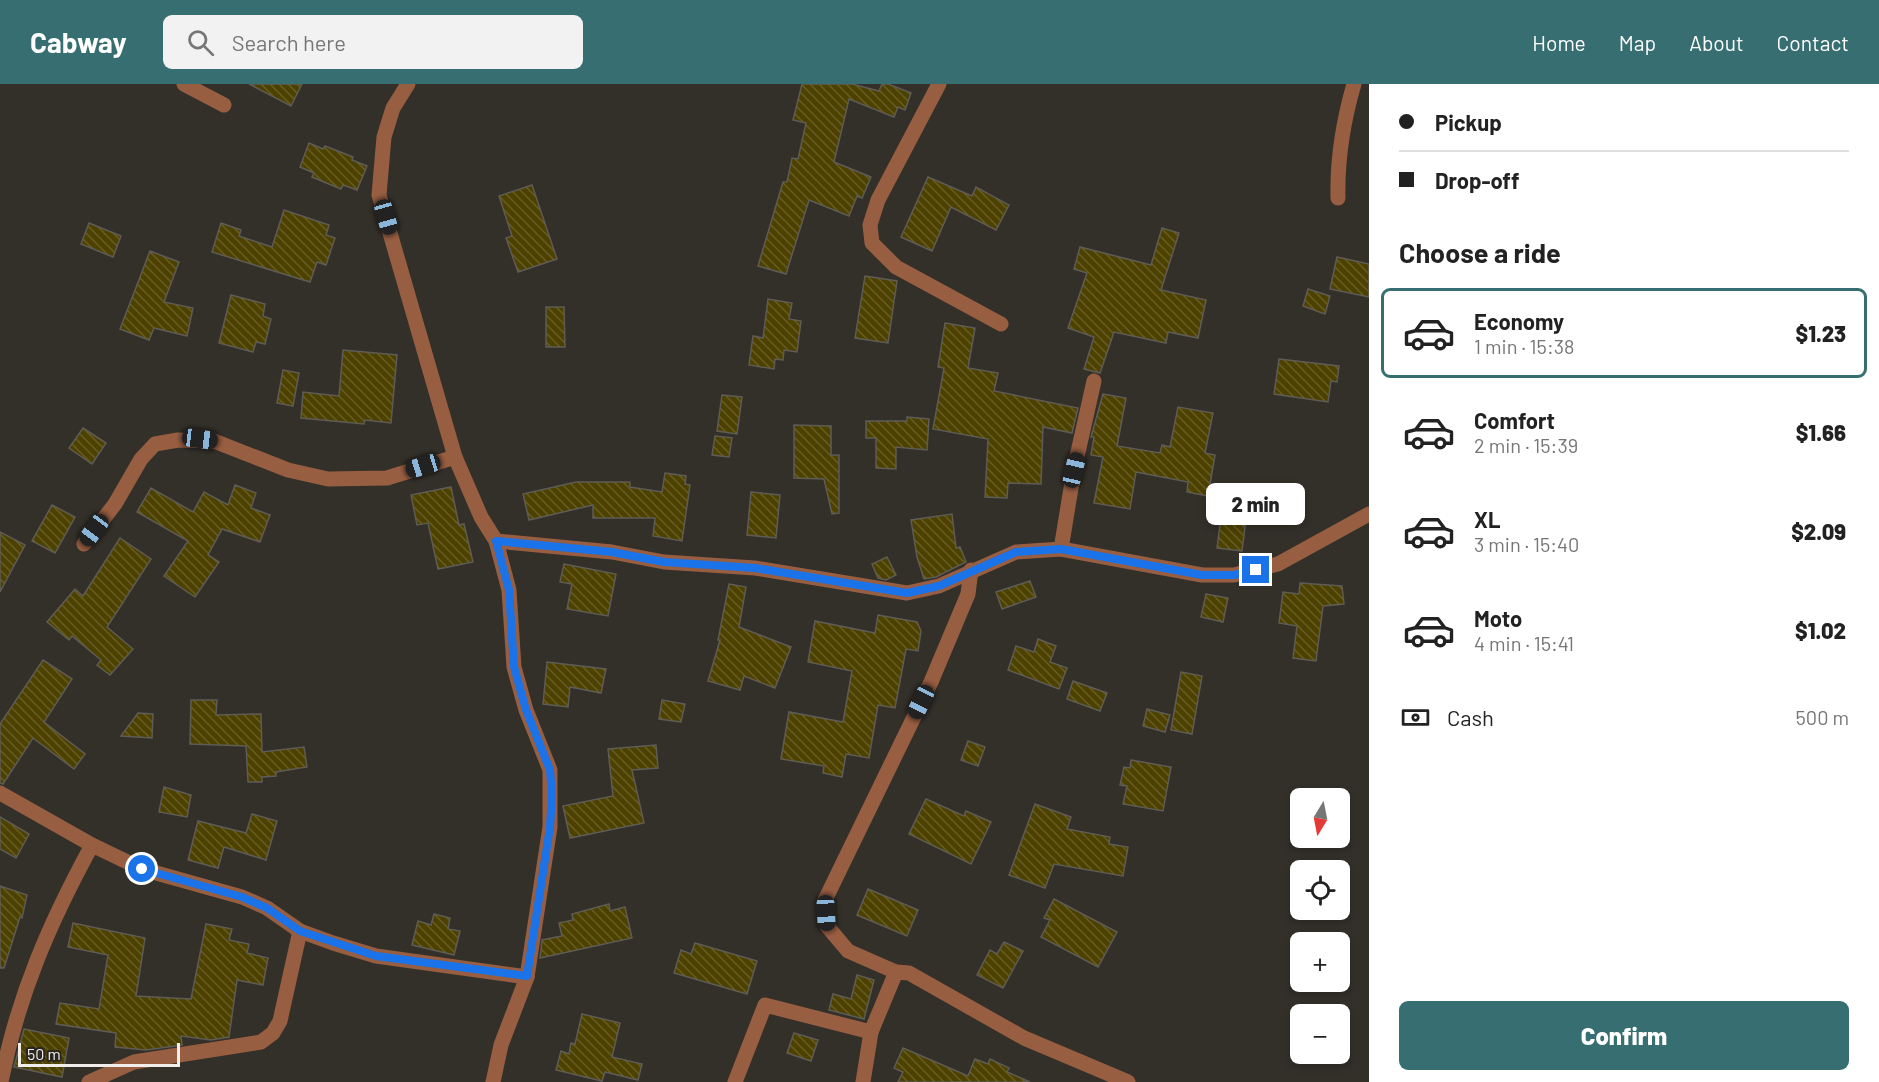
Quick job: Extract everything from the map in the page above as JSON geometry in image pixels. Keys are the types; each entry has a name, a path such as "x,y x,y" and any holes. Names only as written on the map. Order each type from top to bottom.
{"street":[{"path":"184,84 224,105"},
{"path":"408,84 393,108 384,137 379,195 455,457 481,517 496,541 509,590 514,667 526,710 550,770 552,795 550,827 527,976 501,1045 494,1082"},
{"path":"939,84 878,200 870,225 872,243 896,267 1001,324"},
{"path":"1338,198 1337,166 1341,137 1354,84"},
{"path":"1061,549 1074,470 1094,381"},
{"path":"84,544 115,504 141,459 155,444 178,440 214,441 288,470 328,479 387,478 455,457"},
{"path":"496,541 612,552 664,562 755,568 907,593 939,586 1016,552 1061,549 1202,575 1234,575 1278,564 1369,514"},
{"path":"971,570 968,594 930,682 825,900 827,926 848,951 896,972 909,973 1024,1038 1128,1082"},
{"path":"0,793 92,845 142,869 242,897 267,908 300,931 376,956 527,976"},
{"path":"1,1082 26,986 56,911 92,845"},
{"path":"89,1082 134,1062 242,1047 267,1038 280,1021 300,931"},
{"path":"863,1082 871,1032 896,972"},
{"path":"735,1082 765,1005 871,1032"}],"building":[{"path":"249,84 302,84 291,106"},
{"path":"802,84 852,84 879,91 882,84 888,84 911,93 905,110 898,107 894,117 849,99 834,162 871,177 862,198 857,196 849,216 809,200 786,274 758,266 783,182 787,182 792,158 798,159 806,123 793,120"},
{"path":"309,143 323,149 325,146 353,157 352,160 367,166 357,190 343,185 341,189 312,177 314,173 300,167"},
{"path":"928,177 972,196 976,187 1009,205 996,230 951,207 932,251 901,237"},
{"path":"532,185 557,259 518,272 506,238 512,236 499,196"},
{"path":"284,210 329,225 326,235 335,238 326,265 317,262 310,282 212,252 221,223 241,230 239,236 272,247"},
{"path":"89,223 121,236 113,257 81,244"},
{"path":"1162,228 1179,233 1161,290 1206,300 1198,338 1168,332 1166,343 1114,332 1100,373 1084,369 1094,337 1068,328 1087,273 1074,269 1080,247 1151,265"},
{"path":"150,251 179,262 164,302 193,308 187,336 154,328 149,340 120,329"},
{"path":"1337,257 1369,264 1369,297 1330,289"},
{"path":"865,276 897,281 888,343 855,338"},
{"path":"1308,289 1330,296 1325,314 1303,306"},
{"path":"231,295 265,304 263,316 271,319 265,344 256,342 253,352 219,343"},
{"path":"768,299 792,303 789,319 801,321 797,352 784,350 783,360 775,359 774,369 749,365 753,336 763,338"},
{"path":"546,307 564,307 565,347 546,347"},
{"path":"945,323 975,328 968,368 998,373 994,391 1078,408 1072,433 1043,427 1041,484 1008,483 1007,498 985,497 988,439 933,429 944,368 938,367"},
{"path":"343,350 397,355 391,423 365,420 364,424 301,418 303,392 339,396"},
{"path":"1279,359 1339,366 1337,382 1331,381 1328,402 1274,394"},
{"path":"283,370 299,373 293,406 277,403"},
{"path":"1103,394 1126,398 1117,446 1160,453 1162,445 1170,447 1178,407 1213,413 1205,453 1215,455 1208,496 1187,492 1188,482 1136,472 1130,509 1094,503 1103,457 1091,455 1094,437 1091,437"},
{"path":"722,395 742,397 737,434 717,431"},
{"path":"907,417 929,419 927,450 896,447 896,469 876,468 876,438 866,438 866,421 907,421"},
{"path":"794,425 831,426 831,455 839,455 839,513 832,514 824,479 794,478"},
{"path":"83,428 106,443 92,464 69,448"},
{"path":"715,436 732,438 729,457 712,455"},
{"path":"665,473 686,476 685,484 690,485 682,541 653,536 655,518 593,518 593,505 529,520 523,494 576,482 630,482 630,487 662,492"},
{"path":"235,485 256,493 251,508 270,515 260,542 222,529 208,555 219,562 195,597 164,576 188,541 137,512 151,488 193,512 204,492 228,505"},
{"path":"451,487 459,525 464,524 473,562 438,569 428,523 417,525 411,495"},
{"path":"751,492 780,495 776,538 747,535"},
{"path":"1224,493 1249,496 1242,551 1217,548"},
{"path":"52,505 75,517 55,553 32,541"},
{"path":"952,514 956,548 960,547 966,562 936,577 924,579 917,557 911,520"},
{"path":"0,532 25,545 0,592"},
{"path":"120,538 151,559 107,627 133,649 110,675 97,665 101,660 72,636 69,640 47,622 75,589 83,596"},
{"path":"887,557 896,575 886,580 878,578 872,564"},
{"path":"564,564 616,574 608,616 567,609 572,584 560,582"},
{"path":"1030,581 1036,597 1002,609 996,592"},
{"path":"1300,583 1342,586 1344,604 1323,606 1316,661 1293,658 1297,626 1279,623 1283,592 1299,594"},
{"path":"729,584 746,587 739,627 791,647 775,688 744,676 740,690 708,681 720,640 718,640"},
{"path":"1206,594 1228,598 1223,622 1201,617"},
{"path":"878,615 917,622 921,631 918,651 906,649 895,708 878,705 869,758 846,754 842,777 823,773 824,766 781,759 789,712 843,722 852,671 808,662 815,621 875,633"},
{"path":"1038,639 1056,646 1050,662 1067,668 1059,689 1008,670 1016,646 1034,652"},
{"path":"43,660 72,679 44,722 85,754 74,769 33,738 3,784 0,783 0,724"},
{"path":"547,662 606,669 601,693 570,687 568,707 543,704"},
{"path":"1181,672 1202,676 1192,734 1171,730"},
{"path":"1073,681 1107,693 1100,711 1067,699"},
{"path":"191,700 217,700 216,715 261,714 262,752 304,747 307,767 276,772 276,776 262,777 262,782 248,782 246,746 190,744"},
{"path":"662,700 685,704 681,722 659,719"},
{"path":"1147,709 1170,715 1165,732 1143,726"},
{"path":"138,713 153,714 152,738 121,736"},
{"path":"968,741 985,747 978,766 961,760"},
{"path":"656,745 658,768 632,770 644,823 570,838 563,806 613,796 608,749"},
{"path":"1131,760 1171,767 1163,811 1123,804 1127,786 1120,785 1124,767 1130,768"},
{"path":"164,787 191,795 187,817 159,812"},
{"path":"926,799 964,816 966,811 991,822 971,864 909,834"},
{"path":"1035,804 1071,817 1067,829 1110,837 1109,844 1128,847 1123,876 1054,864 1045,888 1009,875"},
{"path":"252,814 277,821 266,860 224,847 218,868 188,860 198,821 246,833"},
{"path":"0,817 29,834 16,858 0,849"},
{"path":"0,886 27,895 22,918 20,917 4,968 0,968"},
{"path":"868,889 918,910 907,936 857,915"},
{"path":"1054,899 1117,932 1098,967 1041,937 1050,920 1044,918"},
{"path":"609,904 610,911 625,907 632,938 540,958 542,940 562,936 559,923 573,920 572,914"},
{"path":"434,914 450,918 448,929 460,931 454,955 412,945 418,921 431,925"},
{"path":"73,923 145,938 136,996 191,999 206,924 232,929 229,940 249,944 247,953 268,958 263,985 237,980 229,1037 211,1040 181,1036 182,1045 146,1050 115,1047 116,1033 56,1024 60,1003 99,1009 108,955 68,947"},
{"path":"1004,942 1023,951 1003,988 977,975 990,950 997,954"},
{"path":"695,943 757,961 747,994 674,973 681,950 691,954"},
{"path":"857,975 874,980 864,1019 829,1010 833,994 851,999"},
{"path":"582,1014 620,1023 612,1057 642,1064 638,1080 605,1072 602,1081 556,1070 561,1051 569,1054 571,1043 575,1044"},
{"path":"24,1029 69,1038 62,1077 14,1067"},
{"path":"794,1033 818,1040 811,1061 787,1053"},
{"path":"903,1048 968,1076 975,1059 988,1064 990,1059 1009,1068 1007,1072 1030,1082 898,1082 903,1072 894,1068"}],"route":[{"path":"142,869 242,897 267,908 300,931 376,956 527,976 550,827 552,795 550,770 526,710 514,667 509,590 496,541 612,552 664,562 755,568 907,593 939,586 1016,552 1061,549 1202,575 1234,575 1256,570"}]}
